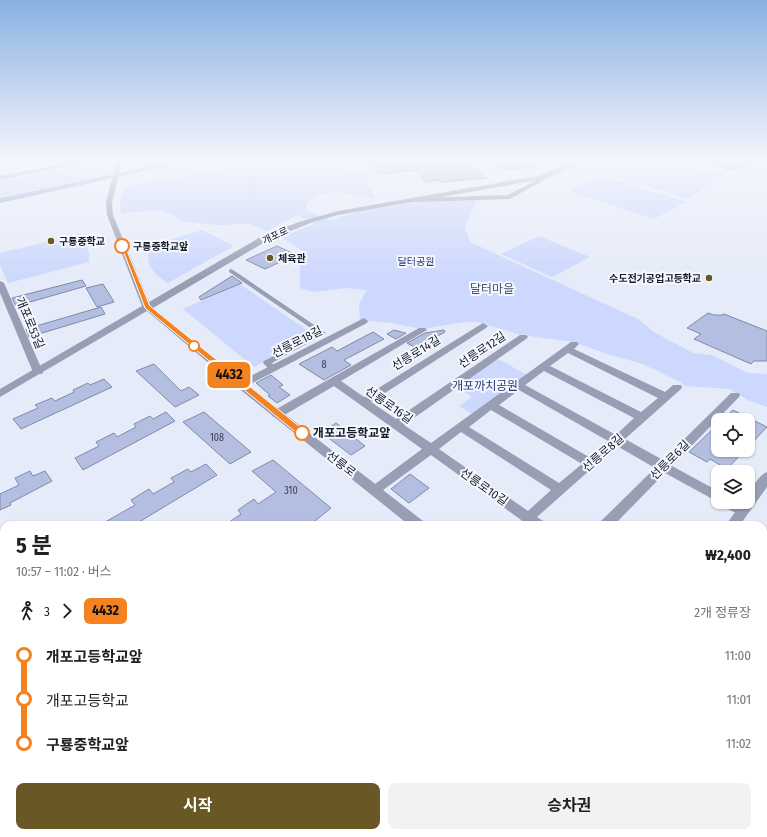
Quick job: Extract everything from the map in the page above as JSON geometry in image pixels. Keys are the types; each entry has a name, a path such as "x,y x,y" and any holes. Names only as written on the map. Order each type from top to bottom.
{"street":[{"name":"선릉로","path":"110,199 110,215 147,306 241,385 413,521"},
{"name":"개포로","path":"0,394 147,306 268,237 283,230 323,216 420,199"},
{"path":"414,200 430,199"},
{"path":"230,271 324,333 267,363 271,366"},
{"name":"개포로53길","path":"0,283 38,372"},
{"name":"선릉로18길","path":"241,385 364,321"},
{"name":"선릉로14길","path":"363,402 483,326"},
{"path":"277,414 422,330"},
{"name":"선릉로12길","path":"395,425 524,337"},
{"path":"375,490 570,347 666,397"},
{"path":"544,367 643,418"},
{"name":"선릉로16길","path":"334,381 430,450"},
{"path":"518,385 711,493"},
{"name":"선릉로8길","path":"534,521 560,490 677,387"},
{"name":"선릉로6길","path":"610,521 735,395"},
{"path":"491,405 590,464"},
{"path":"461,427 560,490"},
{"name":"선릉로10길","path":"430,450 532,521"},
{"path":"736,521 767,477"},
{"path":"738,509 742,511"}],"green space":[{"name":"달터공원","path":"121,199 312,199 307,203 306,210 330,220 360,211 427,201 477,200 465,227 470,242 640,320 652,331 693,353 712,355 748,373 767,374 767,407 748,400 730,389 685,386 680,382 643,364 607,354 574,342 521,335 478,322 465,322 422,329 392,323 360,320 359,304 367,290 347,288 313,292 300,288 300,267 303,251 280,237 315,224 297,215 267,231 251,224 217,225 186,222 161,210 121,213"},
{"path":"593,199 677,199 686,202 654,219"},
{"path":"202,230 234,246 168,283 154,272 148,259 149,246"},
{"path":"80,234 89,252 89,262 8,283 0,265 0,253"},
{"path":"539,236 590,257 552,277 501,254"},
{"path":"240,284 314,335 254,367 183,309"},
{"name":"개포까치공원","path":"498,359 527,375 473,415 459,406 472,397 455,387"}],"shaded area":[{"path":"0,199 18,199 0,203"}],"building":[{"name":"체육관","path":"277,246 292,253 289,254 293,256 265,269 246,260"},
{"path":"232,276 242,283 201,300 199,297"},
{"path":"82,280 86,286 16,306 12,298"},
{"path":"103,284 114,302 97,307 86,288"},
{"path":"101,307 105,314 29,337 26,329"},
{"path":"708,313 714,315 724,314 767,331 767,361 754,361 751,364 694,339 701,334 687,328"},
{"path":"394,330 406,333 396,339 387,334"},
{"path":"444,330 445,332 416,348 407,343 425,333"},
{"path":"373,332 384,339 344,360 351,365 324,380 299,364 332,347 337,351"},
{"path":"154,364 181,391 189,387 199,395 175,407 136,371"},
{"path":"271,375 283,385 279,387 290,395 277,403 256,383"},
{"path":"104,379 112,387 21,429 13,419 38,408 35,405 52,398 55,401 88,383 90,385"},
{"path":"733,410 739,413 730,413"},
{"path":"166,412 175,421 83,470 75,458 99,446 96,442 114,433 117,437 136,427 134,424 150,416 153,419"},
{"path":"204,412 251,452 230,464 183,422"},
{"path":"755,421 767,427 755,440"},
{"path":"336,423 365,446 351,455 322,433"},
{"path":"711,431 711,457 738,457 731,465 720,465 710,459 707,462 689,452"},
{"path":"273,460 331,508 315,521 231,521 241,514 238,510 254,499 258,504 276,492 252,471"},
{"path":"206,464 217,475 141,521 107,521 135,505 131,500 149,489 153,494 174,482 171,478 188,469 191,472"},
{"path":"30,471 33,476 45,471 52,481 10,503 11,505 0,510 0,494 19,485 15,478"},
{"path":"410,474 429,488 409,503 391,489"}],"bus line":[{"name":"4432","path":"122,246 147,306 241,385 302,433"}],"place":[{"name":"구룡중학교","path":"51,241"},
{"name":"구룡중학교앞","path":"122,246"},
{"name":"체육관","path":"270,258"},
{"name":"수도전기공업고등학교","path":"709,278"},
{"name":"개포고등학교앞","path":"302,433"}],"district":[{"name":"달터마을","path":"492,289"}]}
